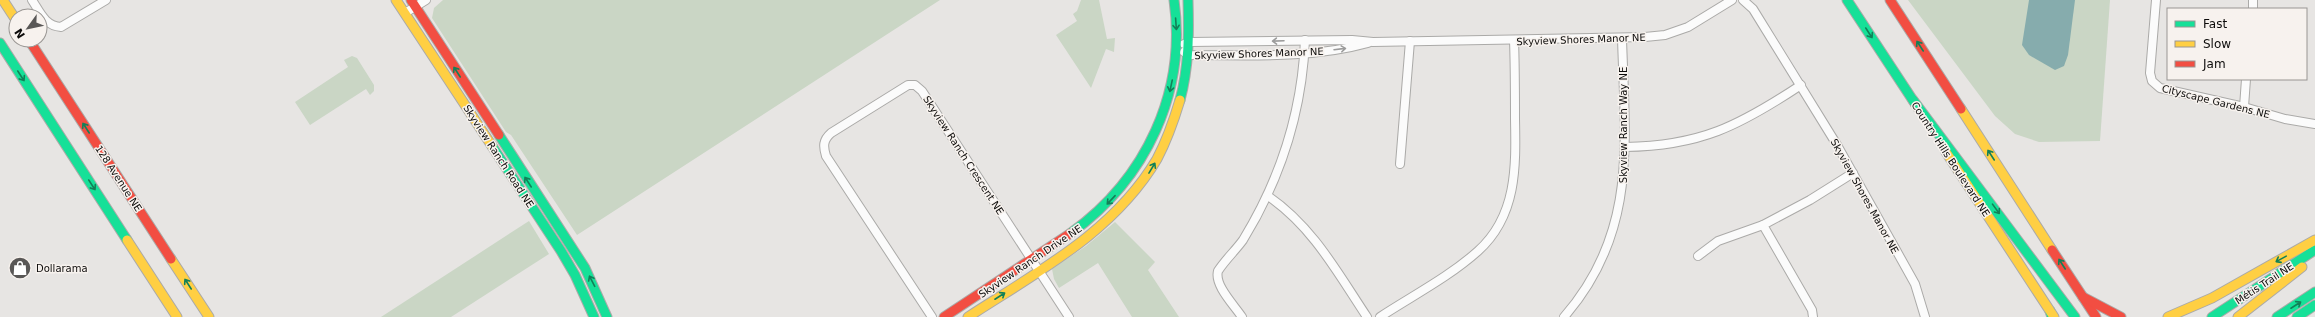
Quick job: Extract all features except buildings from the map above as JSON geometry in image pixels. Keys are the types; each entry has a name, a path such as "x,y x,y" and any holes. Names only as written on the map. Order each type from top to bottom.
{"main road":[{"name":"Skyview Ranch Road NE","path":"396,0 561,251 575,275 594,317"},
{"name":"Skyview Ranch Drive NE","path":"944,317 1085,224 1108,204 1135,171 1153,138 1163,114 1174,74 1177,48 1174,0"},
{"name":"Skyview Ranch Drive NE","path":"968,317 1094,233 1129,200 1148,175 1166,143 1180,106 1190,42 1188,0"},
{"name":"Country Hills Boulevard NE","path":"1848,0 2052,315"},
{"path":"1890,0 2096,317"},
{"name":"Skyview Ranch Road NE","path":"413,3 585,268 607,317"},
{"path":"0,43 177,317"},
{"name":"128 Avenue NE","path":"34,48 209,317"},
{"path":"1913,100 1972,174 2075,317"},
{"path":"2168,317 2212,298 2315,240"},
{"name":"Métis Trail NE","path":"2212,317 2315,250"},
{"path":"2238,317 2315,258"},
{"path":"153,280 170,317"},
{"path":"2277,317 2315,292"},
{"path":"2083,297 2121,317"},
{"path":"2297,317 2315,305"}],"street":[{"path":"32,0 46,21 53,27 61,27 106,0"},
{"path":"405,13 413,3 426,0"},
{"name":"Skyview Shores Manor NE","path":"1177,48 1190,42 1305,40 1373,42 1514,40 1622,38 1665,35 1688,27 1732,0"},
{"name":"Skyview Shores Manor NE","path":"1743,0 1753,9 1801,85 1853,173 1915,284 1925,317"},
{"name":"Cityscape Gardens NE","path":"2156,0 2150,73 2155,85 2160,88 2244,107 2285,119 2315,124"},
{"name":"Skyview Ranch Way NE","path":"1564,317 1578,301 1592,279 1615,228 1624,184 1622,38"},
{"path":"1242,317 1223,290 1216,277 1222,266 1242,241 1268,196 1282,164 1295,122 1305,54 1305,40"},
{"path":"1380,317 1479,250 1495,231 1506,211 1514,187 1516,160 1514,40"},
{"path":"1400,164 1410,41"},
{"name":"Skyview Shores Manor NE","path":"1177,48 1189,55 1305,54 1352,48 1373,42"},
{"path":"2244,107 2246,80"},
{"name":"Skyview Ranch Crescent NE","path":"932,317 826,156 824,147 826,138 831,133 900,88 915,85 922,91 1069,317"},
{"path":"1624,147 1680,143 1718,132 1758,113 1801,85"},
{"path":"1698,256 1718,241 1763,225 1810,200 1853,173"},
{"path":"1268,196 1294,215 1308,230 1367,317"},
{"path":"1763,225 1812,310 1813,317"}],"green space":[{"path":"443,0 940,0 577,235 511,135 506,132 432,18 434,8"},
{"path":"1081,0 1099,0 1107,39 1115,38 1114,52 1106,49 1091,88 1056,35 1077,21 1073,14 1077,11"},
{"path":"1908,0 2110,0 2100,141 2039,142 2015,134 1995,116"},
{"path":"352,56 357,58 374,85 374,91 370,95 366,89 310,125 295,102 348,67 344,60"},
{"path":"529,221 549,254 451,317 381,317"},
{"path":"1115,222 1155,262 1148,270 1179,317 1132,317 1098,263 1059,288 1054,279 1052,269 1086,246"}],"water":[{"path":"2029,0 2075,0 2068,55 2064,66 2055,70 2029,55 2022,45"}],"traffic: fast":[{"path":"1071,233 1097,211 1121,187 1140,160 1156,131 1167,100 1174,68 1176,34 1174,0"},
{"path":"1180,100 1188,50 1188,0"},
{"path":"1847,0 1918,108"},
{"path":"0,43 127,240"},
{"path":"1913,100 2075,317"},
{"path":"499,135 585,268 607,317"},
{"path":"492,146 561,251 575,275 594,317"},
{"path":"2212,317 2315,250"},
{"path":"2277,317 2315,292"},
{"path":"2297,317 2315,305"},
{"path":"2050,311 2052,317"}],"traffic: slow":[{"path":"3,0 8,8"},
{"path":"396,0 492,146"},
{"path":"968,317 1072,248 1119,208 1139,185 1157,159 1170,130 1180,100"},
{"path":"1961,109 2052,250"},
{"path":"1946,152 2054,317"},
{"path":"127,240 177,317"},
{"path":"2168,317 2212,298 2315,240"},
{"path":"171,259 209,317"},
{"path":"2238,317 2302,267"}],"traffic: jam":[{"path":"411,0 499,135"},
{"path":"1890,0 1961,109"},
{"path":"34,48 171,259"},
{"path":"944,317 1071,233"},
{"path":"2052,250 2096,317"},
{"path":"2083,297 2121,317"}],"place":[{"name":"Dollarama","path":"20,268"}]}
